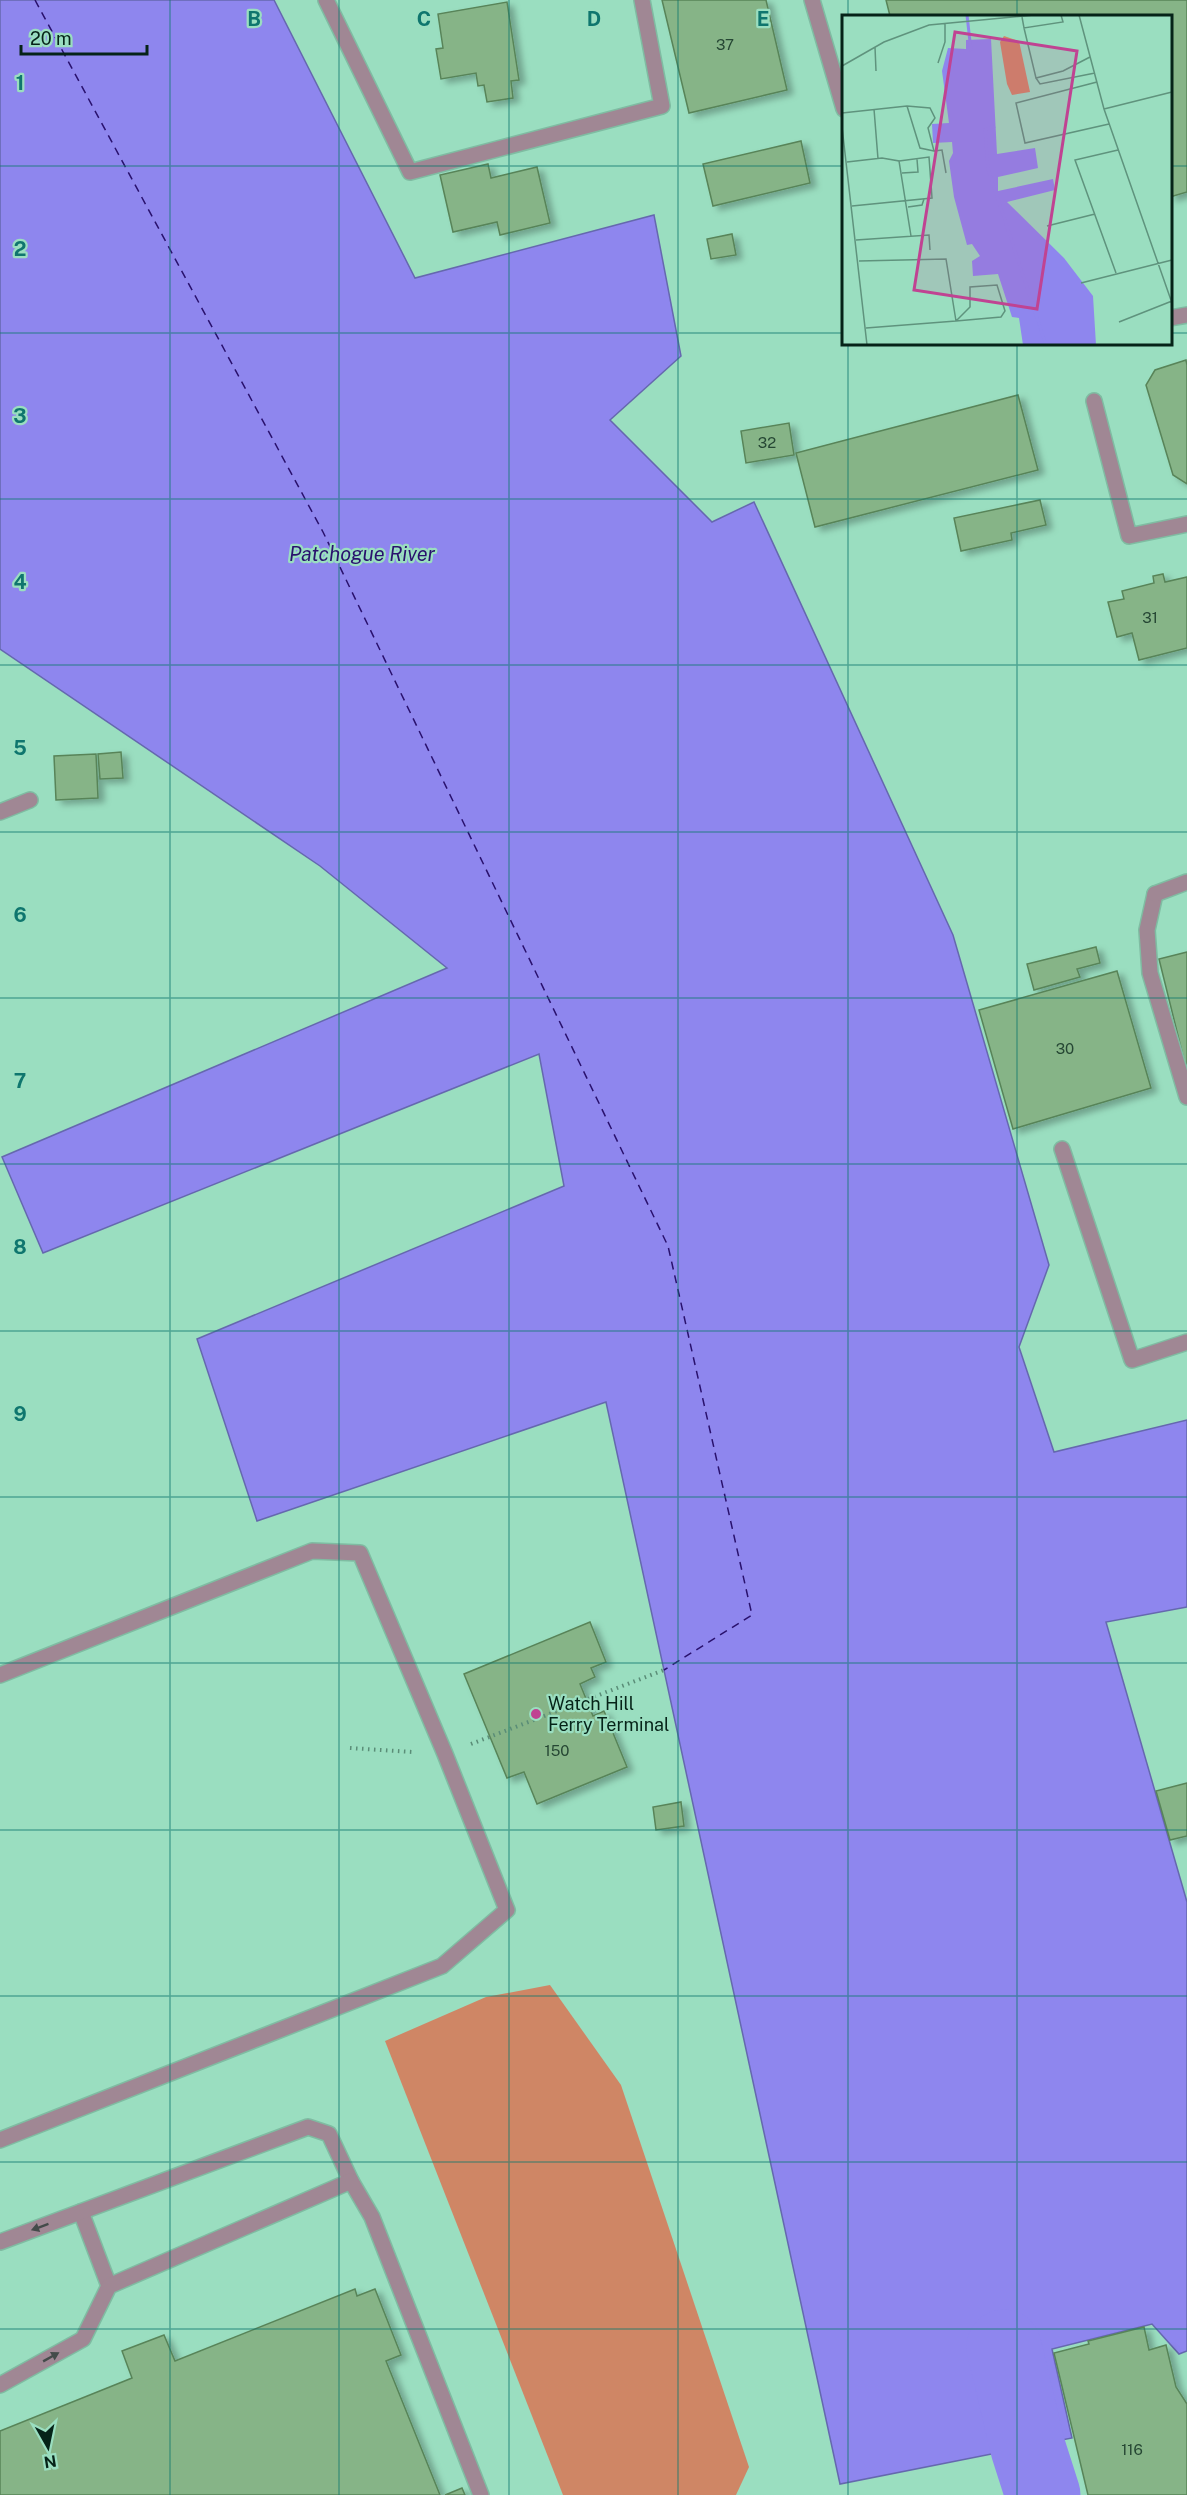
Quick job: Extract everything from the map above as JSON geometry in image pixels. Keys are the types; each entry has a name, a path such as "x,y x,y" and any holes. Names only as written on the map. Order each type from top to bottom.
{"street":[{"path":"326,0 410,172 662,106 642,0"},
{"path":"812,0 842,105"},
{"path":"1172,318 1187,315"},
{"path":"1094,401 1129,536 1187,524"},
{"path":"0,812 30,800"},
{"path":"1187,882 1155,894 1147,930 1150,973 1187,1097"},
{"path":"1062,1149 1132,1360 1187,1342"},
{"path":"0,1675 312,1551 360,1553 445,1754 507,1911 442,1966 0,2140"},
{"path":"0,2242 308,2127 329,2134 351,2181 372,2217 481,2495"},
{"path":"0,2385 83,2339 109,2286 351,2181"},
{"path":"81,2212 109,2286"}],"path":[{"path":"350,1748 445,1754 664,1670"}],"shaded area":[{"path":"550,1985 621,2085 749,2467 736,2495 563,2495 385,2041 486,1997"}],"water":[{"name":"Patchogue River","path":"0,0 274,0 415,278 654,215 681,356 610,420 712,522 754,502 953,935 1049,1265 1019,1347 1054,1452 1187,1420 1187,1607 1106,1622 1187,1902 1187,2351 1179,2354 1152,2324 1052,2349 1072,2438 840,2484 606,1402 257,1521 197,1339 564,1186 539,1054 43,1253 2,1157 447,968 320,866 0,649"}],"building":[{"path":"662,0 766,0 787,90 689,113"},
{"path":"886,0 1187,0 1187,192 1172,196 1172,15 890,15"},
{"path":"507,2 519,80 511,81 513,98 487,102 484,85 478,86 476,73 441,79 436,49 443,48 438,14"},
{"path":"801,141 810,183 713,206 703,164"},
{"path":"488,164 491,178 537,167 550,223 500,235 497,222 453,232 440,175"},
{"path":"732,234 736,255 711,259 707,239"},
{"path":"1186,360 1187,484 1173,475 1146,385 1155,370"},
{"path":"1018,395 1038,470 815,527 796,453"},
{"path":"789,423 794,455 746,463 741,431"},
{"path":"1040,500 1046,525 1011,533 1012,540 961,551 954,518"},
{"path":"1163,574 1165,582 1187,577 1187,648 1139,660 1132,633 1117,637 1108,602 1124,599 1122,591 1154,583 1153,576"},
{"path":"121,752 123,778 100,779 98,754"},
{"path":"96,754 98,798 56,800 54,756"},
{"path":"1096,947 1100,963 1077,969 1080,977 1034,990 1027,964"},
{"path":"1187,952 1187,1064 1185,1064 1159,959"},
{"path":"1117,971 1151,1088 1013,1129 979,1010"},
{"name":"Watch Hill Ferry Terminal","path":"590,1622 606,1662 591,1668 595,1677 580,1684 593,1716 604,1711 627,1767 537,1804 524,1772 507,1778 464,1674"},
{"path":"1187,1783 1187,1836 1170,1840 1156,1791"},
{"path":"681,1802 684,1826 656,1830 653,1807"},
{"path":"355,2289 357,2296 375,2289 401,2355 386,2361 440,2495 0,2495 0,2431 132,2378 122,2351 164,2335 175,2361"},
{"path":"1144,2327 1149,2350 1166,2345 1176,2387 1187,2404 1187,2495 1088,2495 1054,2353 1089,2344 1088,2341"},
{"path":"462,2488 465,2495 445,2495"}],"waterway":[{"path":"1004,2347 1028,2448 1043,2495"}],"ferry route":[{"path":"35,0 323,532 668,1246 752,1615 664,1670"}],"place":[{"name":"Watch Hill Ferry Terminal","path":"536,1714"}]}
